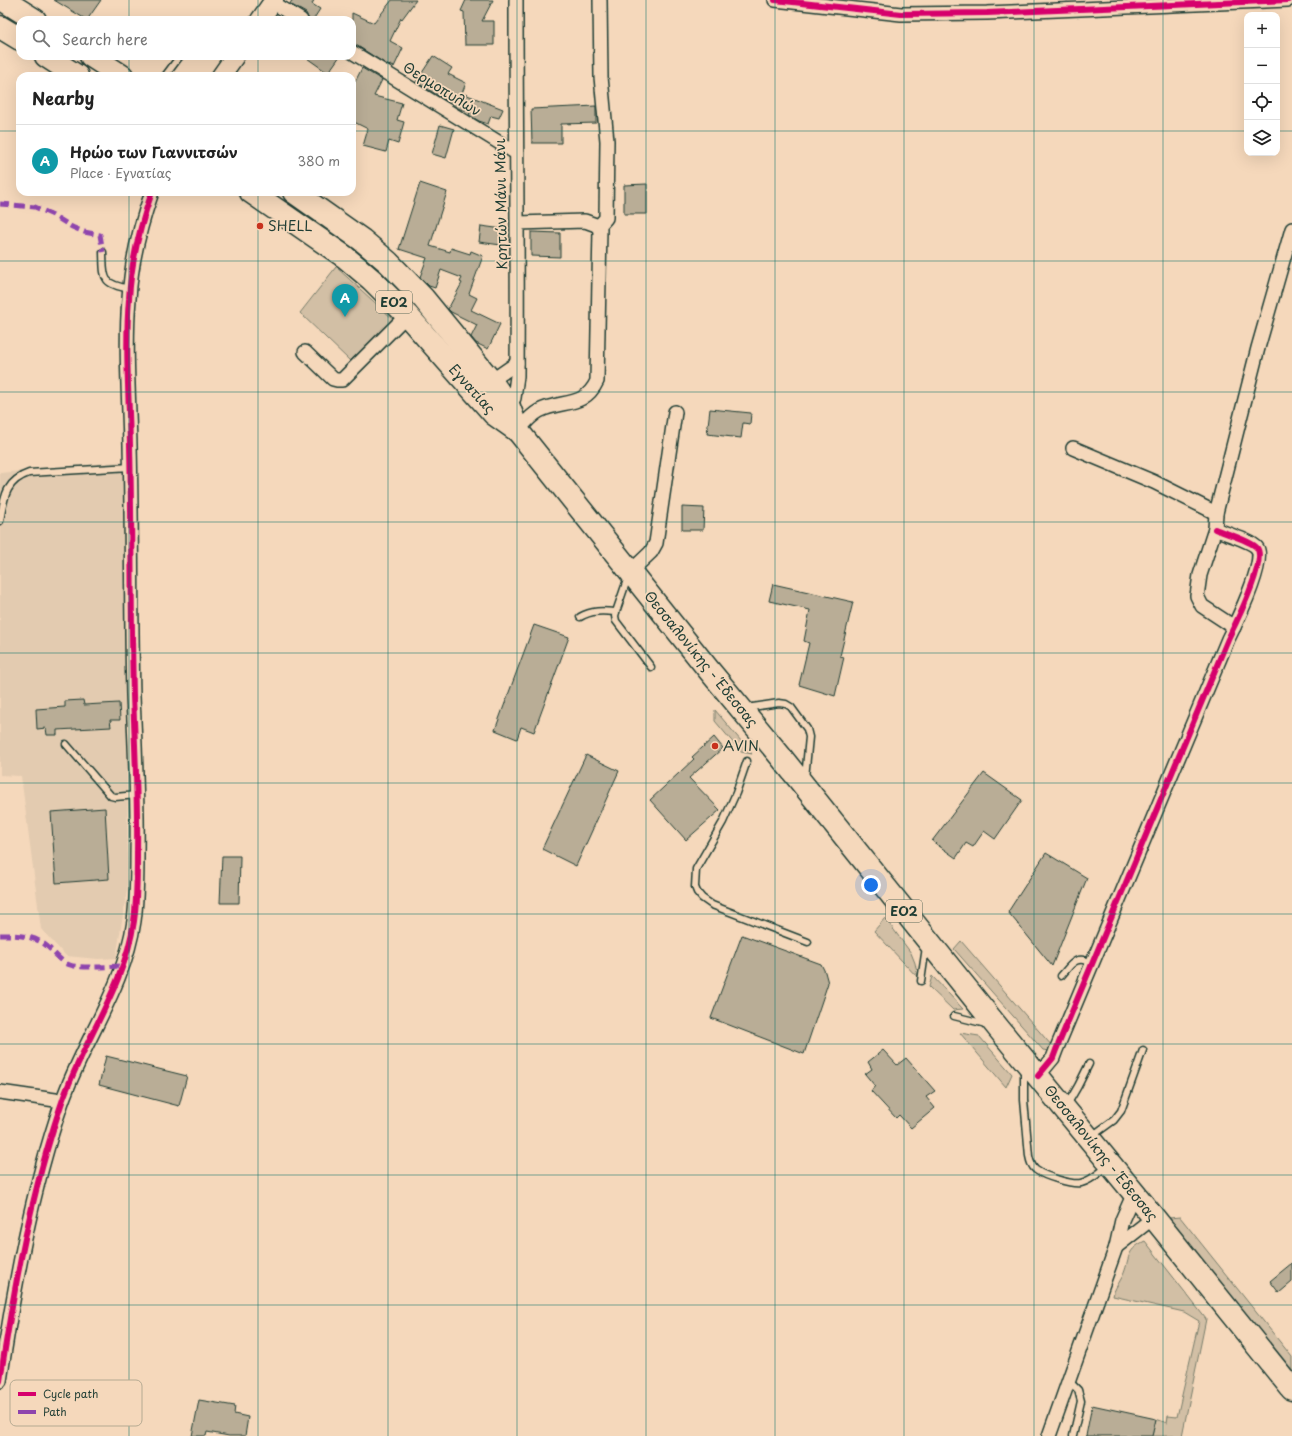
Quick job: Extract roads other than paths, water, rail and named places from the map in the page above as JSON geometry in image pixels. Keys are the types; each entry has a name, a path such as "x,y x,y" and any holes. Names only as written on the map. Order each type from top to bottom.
{"highway":[{"path":"3,0 29,16"},
{"path":"0,27 16,37"},
{"path":"52,60 71,72"},
{"path":"97,60 116,72"},
{"name":"Εγνατίας","path":"257,196 345,256 372,280 407,315 494,414 518,431"},
{"name":"Εγνατίας","path":"300,196 356,235 388,262 423,298 491,381 509,407 518,431"},
{"name":"Θεσσαλονίκης - Έδεσσας","path":"518,431 1024,1060 1111,1164 1292,1389"}],"main road":[{"path":"263,16 273,1"},
{"path":"224,72 232,60"}],"street":[{"name":"Κρητών Μάνι Μάνι","path":"509,407 514,398 517,376 518,223 516,153 516,0"},
{"path":"598,227 606,218 607,141 601,77 600,0"},
{"path":"775,0 901,14 987,13 1288,0"},
{"path":"273,1 295,16"},
{"name":"Θερμοπυλών","path":"356,54 516,153"},
{"path":"0,1381 21,1262 32,1211 62,1100 79,1060 116,983 130,940 134,922 136,892 137,795 131,574 131,467 128,336 130,289 140,233 151,196"},
{"path":"518,223 585,221 600,229 597,381 593,390 588,396 537,412 518,431"},
{"path":"1234,627 1202,606 1197,596 1200,575 1215,529 1216,513 1258,348 1292,229"},
{"path":"304,352 333,379 342,380 407,315"},
{"path":"491,381 517,363"},
{"path":"630,572 651,552 656,543 675,412"},
{"path":"1073,448 1154,482 1216,513"},
{"path":"1038,1076 1053,1058 1252,584 1259,564 1259,552 1256,547 1215,529"},
{"path":"0,1092 62,1100"},
{"path":"1049,1436 1116,1247 1122,1220 1134,1193"},
{"path":"1116,1247 1153,1218"}],"lane":[{"path":"168,72 177,60"},
{"path":"104,252 105,276 109,283 115,286 130,289"},
{"path":"0,521 8,488 14,480 21,475 29,472 131,467"},
{"path":"630,572 616,612 616,621 651,667"},
{"path":"580,617 592,611 616,612"},
{"path":"741,708 779,703 786,704 791,707 807,729 809,736 804,785"},
{"path":"66,744 111,796 137,795"},
{"path":"747,761 736,793 723,822 696,869 695,887 702,898 712,905 808,942"},
{"path":"921,981 925,961 926,938"},
{"path":"1061,976 1073,962 1079,959 1092,963"},
{"path":"954,1016 980,1022 999,1029"},
{"path":"1089,1138 1114,1120 1121,1111 1143,1050"},
{"path":"1024,1060 1024,1100 1031,1164 1043,1174 1074,1183 1086,1182 1111,1164"},
{"path":"1065,1108 1089,1064"},
{"path":"1068,1380 1078,1390 1081,1401 1073,1436"}],"place":[{"name":"SHELL","path":"260,226"},
{"name":"Ηρώο των Γιαννιτσών","path":"345,317"},
{"name":"AVIN","path":"715,746"}]}
